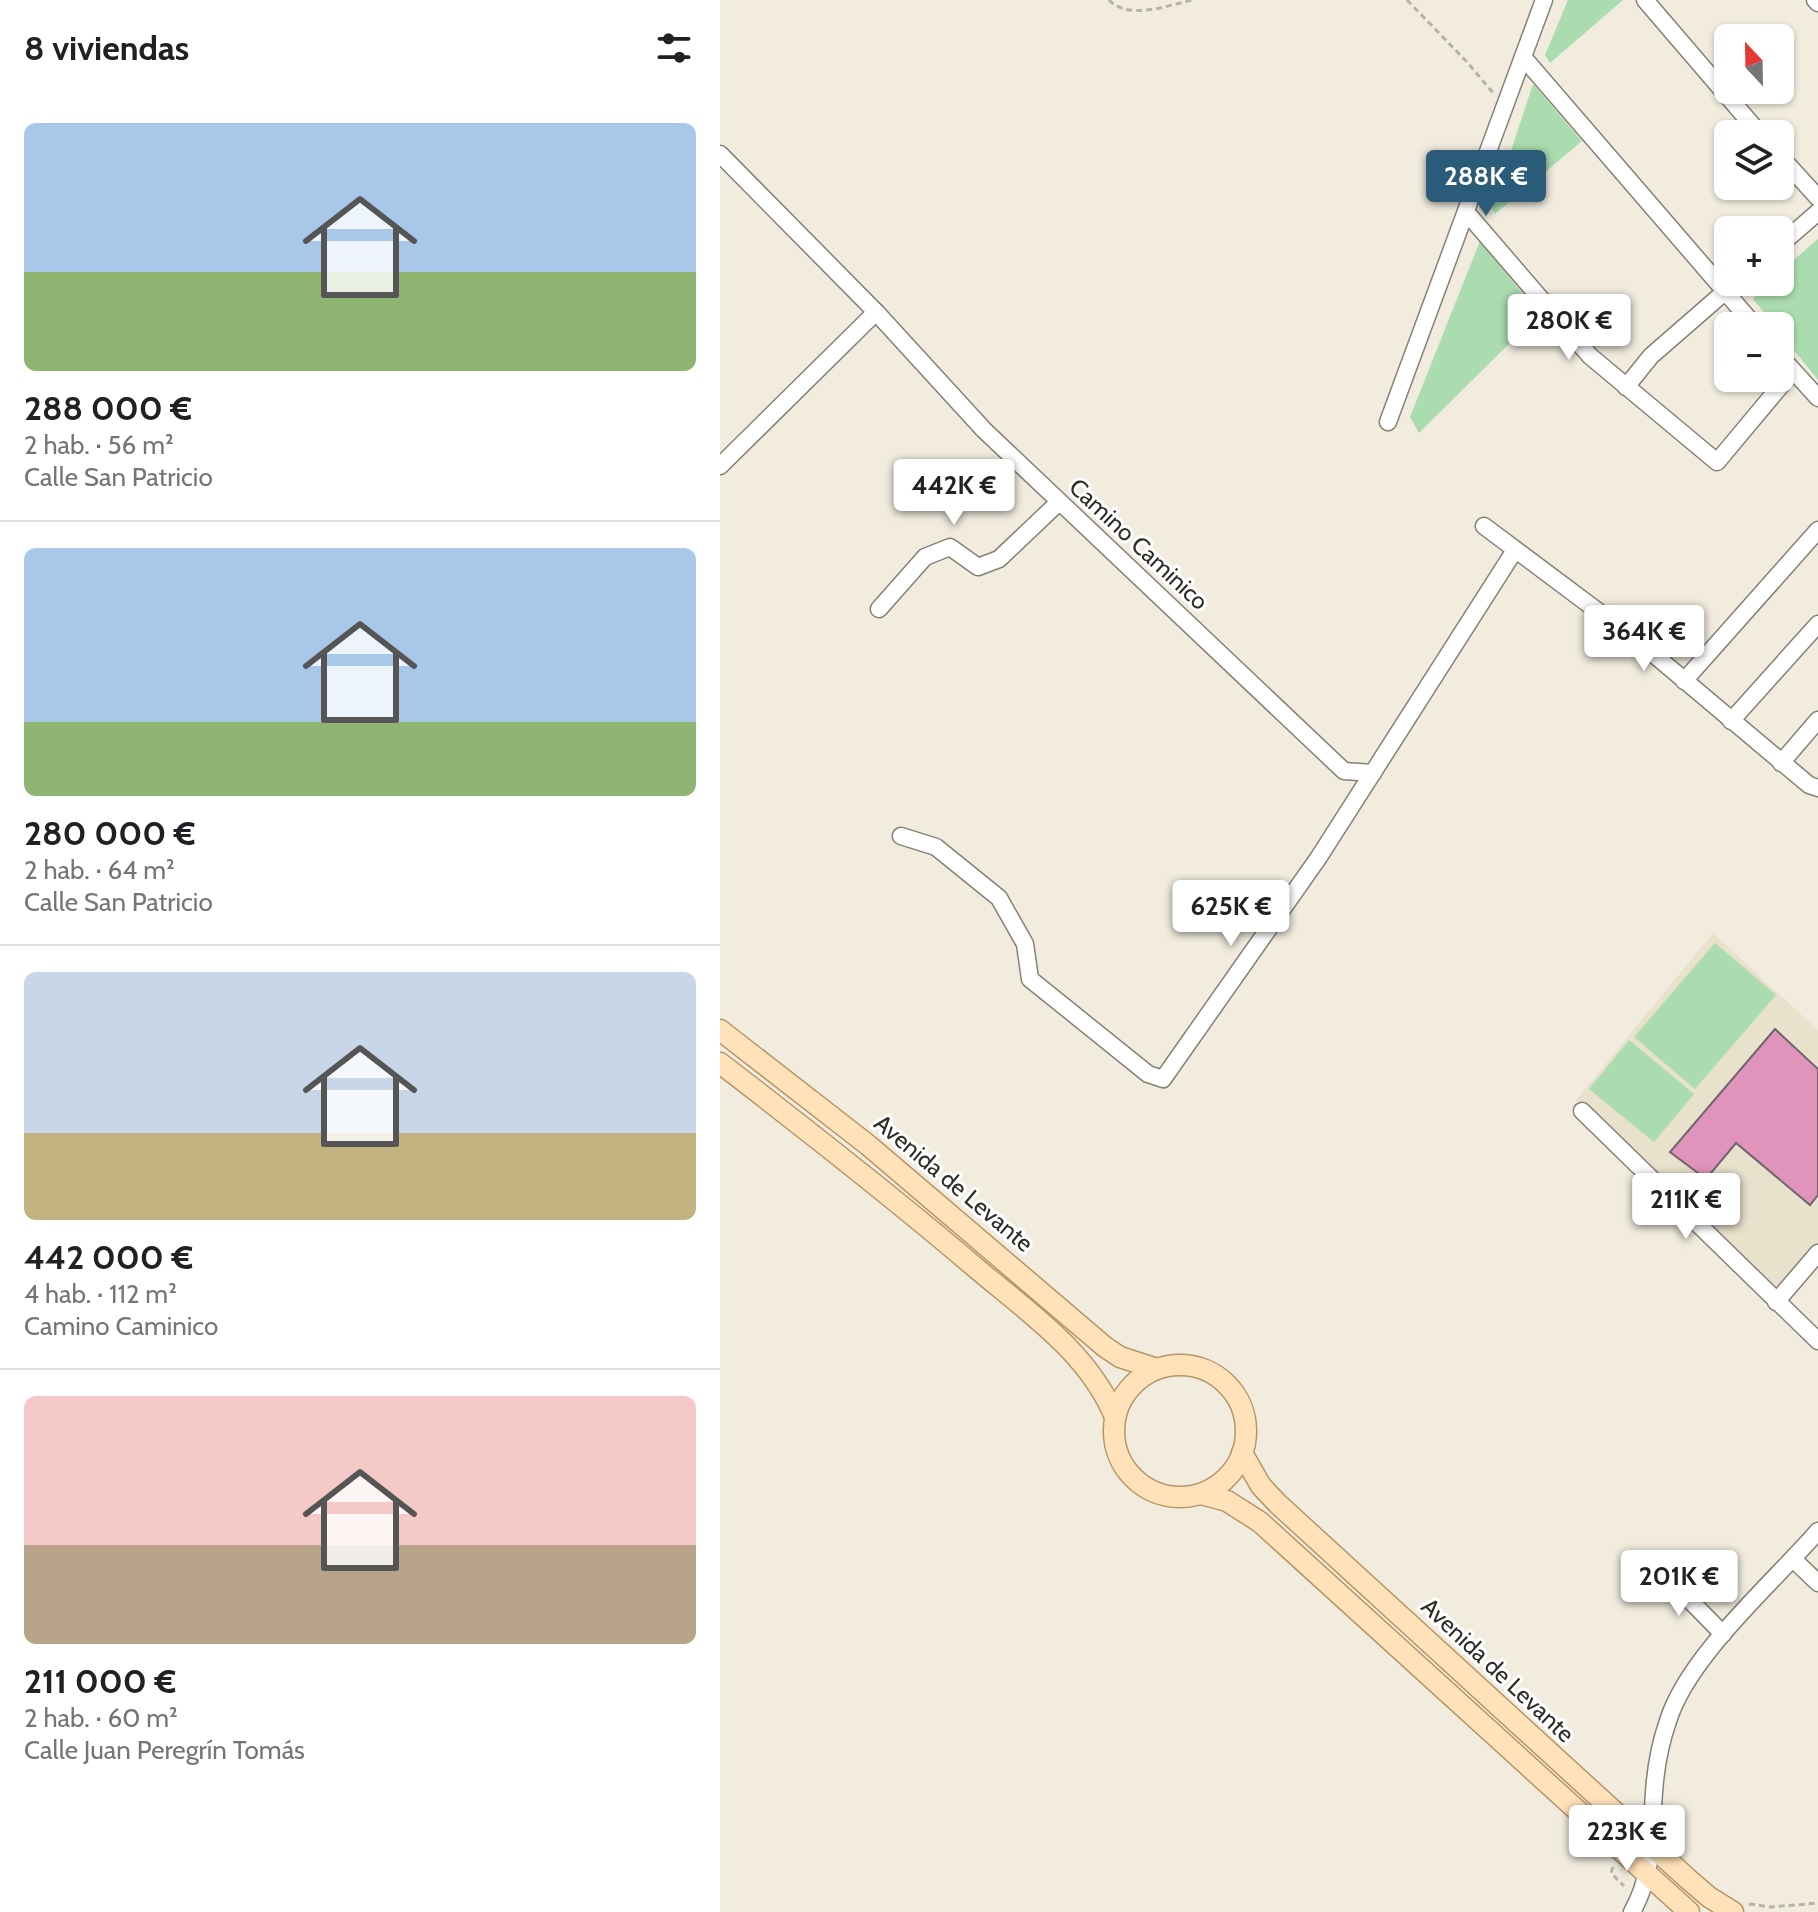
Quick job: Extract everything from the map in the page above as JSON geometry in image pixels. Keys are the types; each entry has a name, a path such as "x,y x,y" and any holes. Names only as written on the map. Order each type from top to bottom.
{"main road":[{"name":"Avenida de Levante","path":"720,1030 879,1153 1105,1347 1120,1357 1157,1369"},
{"name":"Avenida de Levante","path":"720,1063 924,1223 1074,1353 1098,1382 1115,1417"},
{"path":"1170,1366 1206,1371 1226,1384 1244,1416 1242,1453 1230,1474 1201,1494 1177,1497 1155,1493 1127,1472 1117,1451 1115,1417 1126,1393 1157,1369 1170,1366"},
{"name":"Avenida de Levante","path":"1242,1453 1269,1495 1653,1847 1709,1897 1733,1912"},
{"name":"Avenida de Levante","path":"1201,1494 1227,1501 1260,1522 1689,1912"}],"street":[{"path":"1388,422 1544,0"},
{"path":"1645,0 1748,120"},
{"path":"1523,57 1714,268"},
{"name":"Camino Caminico","path":"720,154 876,312 984,430 1059,502 1344,771 1373,773"},
{"path":"1794,171 1818,198"},
{"path":"1794,233 1818,212"},
{"path":"1467,213 1590,356 1717,462 1775,392"},
{"path":"1626,387 1651,356 1721,296"},
{"path":"720,466 876,312"},
{"path":"1794,372 1818,398"},
{"path":"879,609 925,557 950,547 978,567 999,559 1059,502"},
{"path":"1484,526 1639,642 1781,763 1809,785 1818,788"},
{"path":"1684,681 1818,530"},
{"path":"901,836 936,847 989,888 999,898 1025,944 1030,979 1148,1074 1163,1079 1319,857 1515,550"},
{"path":"1731,721 1818,624"},
{"path":"1781,763 1818,720"},
{"path":"1582,1111 1818,1341"},
{"path":"1776,1302 1818,1253"},
{"path":"1632,1912 1647,1874 1653,1847 1655,1783 1668,1719 1682,1689 1723,1634 1818,1531"},
{"path":"1793,1559 1818,1583"},
{"path":"1663,1573 1723,1634"}],"path":[{"path":"1109,0 1114,6 1136,12 1193,0"},
{"path":"1407,0 1467,62 1504,109"}],"shaded area":[{"path":"1713,933 1818,1030 1818,1253 1776,1302 1576,1100"}],"green space":[{"path":"1568,0 1623,0 1550,63 1545,55"},
{"path":"1533,84 1582,141 1495,214 1492,208"},
{"path":"1818,239 1818,380 1794,350 1794,312 1764,312 1753,299 1756,296 1794,296 1794,260"},
{"path":"1480,241 1539,314 1419,433 1410,417"},
{"path":"1715,943 1776,995 1695,1089 1634,1037"},
{"path":"1629,1040 1694,1094 1654,1142 1589,1089"}],"building":[{"path":"1775,1029 1818,1069 1818,1195 1810,1205 1736,1143 1706,1179 1670,1152"}]}
